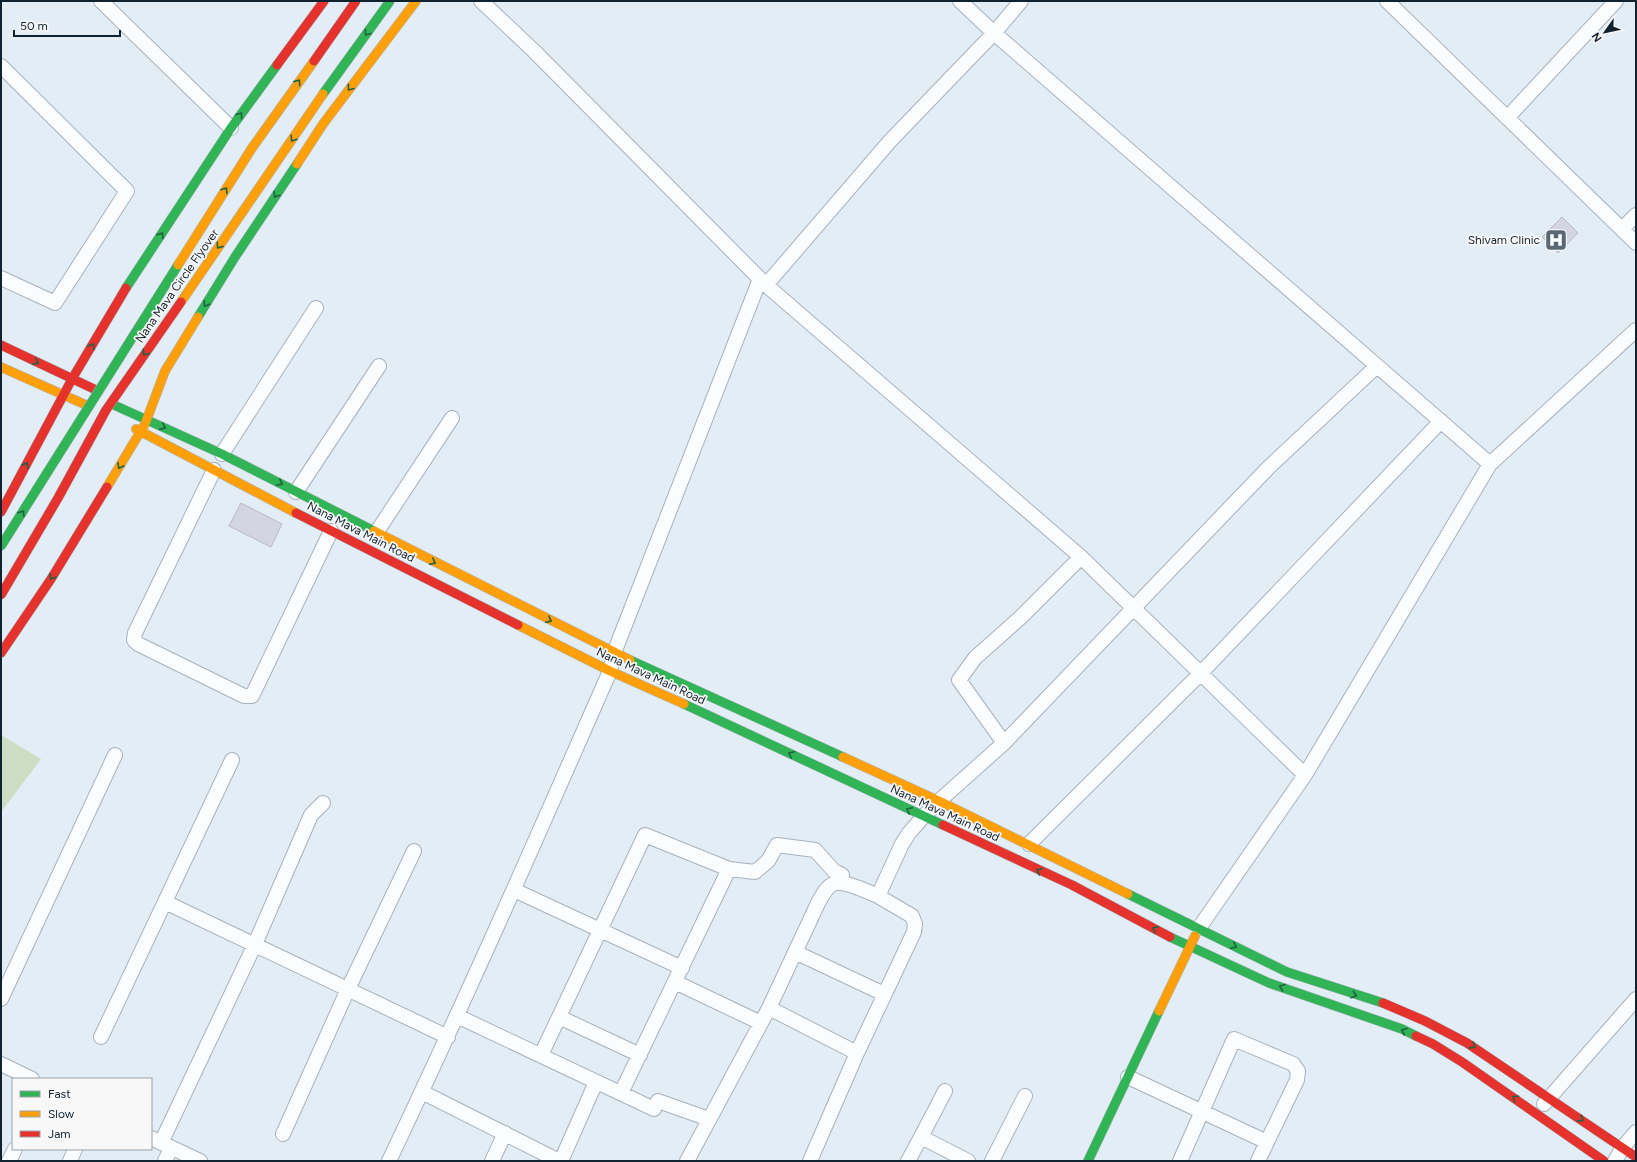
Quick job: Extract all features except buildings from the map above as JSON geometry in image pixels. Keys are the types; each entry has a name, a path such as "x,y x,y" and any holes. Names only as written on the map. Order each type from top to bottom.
{"main road":[{"path":"1,512 72,379 125,290 231,128 324,1"},
{"name":"Nana Mava Circle Flyover","path":"1,546 252,148 356,1"},
{"name":"Nana Mava Circle Flyover","path":"1,595 58,498 106,410 276,165 324,93 390,1"},
{"path":"1,653 51,579 141,431 147,420 158,386 165,371 235,257 323,124 416,1"},
{"path":"1,345 94,390"},
{"path":"1,367 86,405"},
{"path":"102,388 110,392 114,400 112,416 97,416 90,413 86,405 87,396 94,390 102,388"},
{"name":"Nana Mava Main Road","path":"114,405 222,454 614,653 939,801 1308,980 1402,1011 1431,1024 1468,1044 1636,1157"},
{"name":"Nana Mava Main Road","path":"128,424 331,531 610,671 741,730 1072,886 1190,947 1269,983 1402,1029 1433,1044 1462,1062 1604,1161"},
{"path":"1088,1161 1199,928"}],"street":[{"path":"101,1 231,128"},
{"path":"482,1 545,62 763,282 1081,557 1305,775"},
{"path":"960,1 994,33 1490,464"},
{"path":"389,1161 448,1036 514,890 610,671 614,653 763,282 890,141 994,33 1021,1"},
{"path":"1387,1 1636,243"},
{"path":"1507,118 1616,1"},
{"path":"1,66 127,192 55,303 1,278"},
{"path":"1622,229 1636,215"},
{"path":"222,454 316,308"},
{"path":"1199,928 1305,775 1490,464 1636,330"},
{"path":"296,492 380,366"},
{"path":"878,896 902,844 909,833 923,817 1004,743 1268,468 1377,366"},
{"path":"376,533 452,418"},
{"path":"1029,844 1200,674 1440,421"},
{"path":"214,470 135,634 134,640 138,644 244,696 252,696 331,531"},
{"path":"1004,743 959,680 975,658 1021,617 1081,557"},
{"path":"1,999 114,755"},
{"path":"101,1037 232,760"},
{"path":"165,1161 161,1143 255,944 311,815 324,803"},
{"path":"540,1055 645,835 729,869 755,872 768,861 777,845 815,850 834,872 842,875"},
{"path":"283,1134 348,989 414,851"},
{"path":"621,1094 729,869"},
{"path":"687,1161 769,1008 819,901 826,889 833,884 840,882 878,896 912,916 915,924 914,932 857,1053 810,1161"},
{"path":"514,890 682,968"},
{"path":"165,902 448,1036"},
{"path":"795,952 884,994"},
{"path":"675,982 761,1023"},
{"path":"1536,1113 1636,999"},
{"path":"769,1008 857,1053"},
{"path":"457,1016 621,1094 710,1119"},
{"path":"559,1017 640,1055"},
{"path":"1180,1161 1234,1039 1293,1064 1298,1072 1297,1080 1258,1161"},
{"path":"1,1064 30,1078"},
{"path":"1128,1077 1267,1142"},
{"path":"422,1092 560,1161 596,1082"},
{"path":"908,1161 944,1091"},
{"path":"992,1161 1025,1096"},
{"path":"1615,1161 1623,1147 1636,1132"},
{"path":"492,1161 505,1133"},
{"path":"921,1136 968,1161"},
{"path":"161,1143 200,1161"},
{"path":"9,1161 14,1150"},
{"path":"70,1161 76,1150"}],"green space":[{"path":"1,735 41,759 1,812"}],"traffic: fast":[{"path":"323,94 390,1"},
{"path":"126,288 231,128 277,65"},
{"path":"198,317 235,257 297,164"},
{"path":"1,546 178,265"},
{"path":"114,405 222,454 374,531"},
{"path":"630,660 843,757"},
{"path":"684,704 943,825"},
{"path":"1128,894 1287,972 1383,1003"},
{"path":"1170,937 1269,983 1402,1029 1416,1036"},
{"path":"1088,1161 1159,1011"}],"traffic: slow":[{"path":"297,164 323,124 416,1"},
{"path":"178,265 252,148 314,61"},
{"path":"181,302 323,94"},
{"path":"107,487 145,424 165,371 198,317"},
{"path":"1,367 86,405"},
{"path":"136,429 296,513"},
{"path":"374,531 630,660"},
{"path":"518,625 610,671 684,704"},
{"path":"843,757 939,801 1128,894"},
{"path":"1159,1011 1195,936"}],"traffic: jam":[{"path":"277,65 324,1"},
{"path":"314,61 356,1"},
{"path":"1,512 72,379 126,288"},
{"path":"1,595 58,498 106,410 181,302"},
{"path":"1,345 94,389"},
{"path":"1,653 51,579 107,487"},
{"path":"296,513 518,625"},
{"path":"943,825 1072,885 1170,937"},
{"path":"1383,1003 1425,1021 1467,1043 1636,1157"},
{"path":"1416,1036 1433,1044 1462,1062 1604,1161"}],"place":[{"name":"Shivam Clinic","path":"1556,240"}]}
